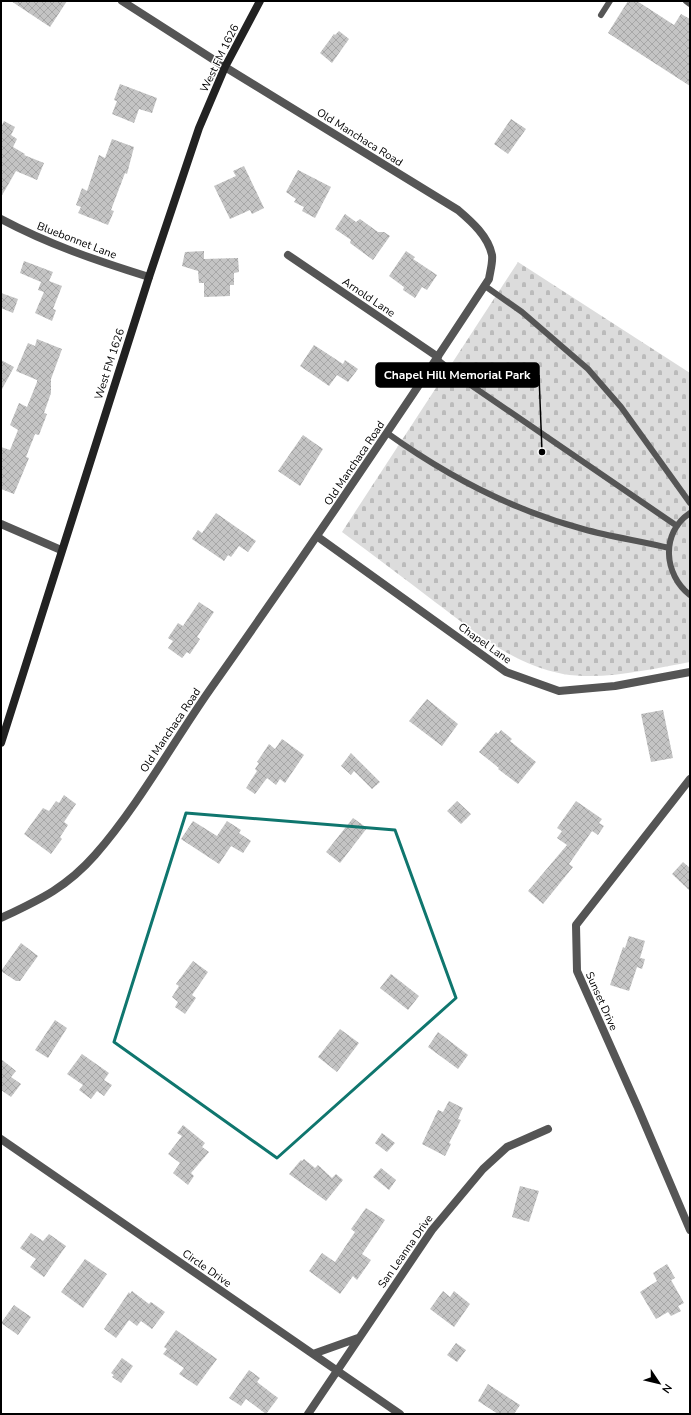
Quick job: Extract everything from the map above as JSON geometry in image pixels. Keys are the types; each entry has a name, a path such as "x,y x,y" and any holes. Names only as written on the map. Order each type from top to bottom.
{"main road":[{"name":"West FM 1626","path":"1,743 149,277 199,128 225,67 260,1"}],"street":[{"name":"Old Manchaca Road","path":"1,918 60,888 94,855 136,801 197,708 318,537 489,279 492,256 487,242 471,221 458,210 225,67 122,1"},
{"name":"Bluebonnet Lane","path":"1,218 35,237 92,260 149,277"},
{"name":"Arnold Lane","path":"288,255 438,358"},
{"path":"1,524 62,550"},
{"name":"Chapel Lane","path":"318,537 506,672 559,690 615,686 690,672"},
{"name":"Sunset Drive","path":"690,779 576,925 577,971 690,1230"},
{"name":"San Leanna Drive","path":"308,1414 336,1370 432,1230 482,1169 507,1147 548,1129"},
{"name":"Circle Drive","path":"1,1139 400,1414"},
{"path":"313,1354 359,1337"}],"lane":[{"path":"601,15 610,1"},
{"path":"686,1 690,4"},
{"path":"485,286 522,312 588,369 621,407 690,503"},
{"path":"438,358 462,379 677,526"},
{"path":"387,433 438,468 513,506 584,530 669,548"},
{"path":"690,513 677,526 670,542 668,558 672,574 681,588 690,596"}],"highlighted area":[{"path":"186,813 395,830 456,998 277,1158 114,1042"}],"green space":[{"path":"518,262 690,373 690,662 643,671 594,676 578,676 545,670 527,663 495,646 342,532"}],"building":[{"path":"11,1 67,1 50,27"},
{"path":"628,1 637,1 674,25 681,14 690,19 690,86 608,33"},
{"path":"339,31 349,39 332,63 320,53 334,34 335,35"},
{"path":"120,84 157,98 152,113 139,109 134,123 112,114 117,101 114,100"},
{"path":"511,119 526,129 508,154 494,144"},
{"path":"4,121 15,127 11,135 17,139 13,147 25,154 24,155 44,163 37,180 16,171 1,197 1,127"},
{"path":"112,139 134,147 127,174 125,173 111,210 114,211 108,225 78,213 81,207 76,205 82,188 87,191 99,155 105,158"},
{"path":"244,166 264,208 252,214 250,210 230,219 214,186 236,176 233,171"},
{"path":"298,170 331,187 315,218 302,211 304,207 294,202 296,199 286,192"},
{"path":"345,214 356,222 360,219 378,232 384,232 390,236 373,260 350,243 351,240 335,229"},
{"path":"204,251 204,259 238,258 239,272 234,273 234,285 230,285 230,296 204,297 204,283 199,283 198,271 182,266 185,252"},
{"path":"406,251 415,257 413,259 437,275 427,290 422,287 415,298 403,290 404,287 389,276"},
{"path":"24,261 53,272 49,281 62,286 53,309 56,310 52,321 35,313 44,292 38,290 41,282 20,273"},
{"path":"1,293 18,299 13,313 1,308"},
{"path":"37,339 62,349 51,379 51,393 44,413 47,414 39,435 35,434 26,457 29,458 14,494 1,489 1,447 10,450 18,430 10,425 19,403 27,407 37,382 37,380 16,371 28,343 35,346"},
{"path":"314,345 343,364 345,360 358,369 348,382 337,375 329,386 300,366"},
{"path":"1,360 14,367 1,391"},
{"path":"303,435 323,449 300,486 278,471"},
{"path":"216,513 256,541 248,552 239,546 231,557 228,555 224,561 192,539 198,530 202,533"},
{"path":"199,602 214,612 197,637 200,639 190,654 187,652 182,658 168,648 173,641 168,638 178,623 183,626"},
{"path":"427,699 458,724 442,746 409,721"},
{"path":"663,710 673,758 651,762 641,714"},
{"path":"501,730 512,739 510,741 536,762 518,784 479,752 496,732 498,734"},
{"path":"282,739 304,755 285,783 280,779 276,785 267,778 255,794 246,788 257,771 255,769 259,763 257,762 269,744 275,749"},
{"path":"351,753 380,782 372,789 354,771 351,775 341,766"},
{"path":"64,795 76,804 64,822 68,825 60,837 62,839 51,854 24,834 43,808 49,811 56,801 59,803"},
{"path":"457,801 471,814 461,824 447,811"},
{"path":"576,801 602,819 599,823 604,826 598,835 592,831 569,864 573,867 543,904 528,891 567,845 557,838 562,831 557,828"},
{"path":"353,818 367,828 340,863 326,852"},
{"path":"193,821 217,836 227,821 241,830 239,833 251,841 243,853 231,846 219,864 181,839"},
{"path":"683,862 690,868 690,891 672,874"},
{"path":"629,936 645,941 640,958 645,959 642,969 637,967 629,991 610,985 623,947 625,948"},
{"path":"21,943 38,956 20,981 16,981 1,971"},
{"path":"193,961 208,972 192,995 196,998 185,1014 175,1007 178,1002 172,997 179,986 176,984"},
{"path":"391,974 419,996 408,1010 380,988"},
{"path":"55,1020 67,1028 48,1058 35,1050"},
{"path":"340,1029 359,1043 337,1072 318,1057"},
{"path":"438,1032 468,1055 458,1069 428,1047"},
{"path":"82,1054 109,1073 104,1080 112,1085 104,1096 97,1091 91,1099 79,1090 83,1085 67,1074"},
{"path":"1,1059 16,1071 11,1077 21,1084 11,1097 1,1090"},
{"path":"449,1101 463,1108 458,1119 461,1120 449,1143 451,1144 445,1156 422,1144 438,1110 443,1112"},
{"path":"183,1125 205,1143 202,1147 209,1152 191,1173 194,1176 188,1185 173,1173 180,1163 168,1154 182,1136 177,1133"},
{"path":"382,1133 395,1143 387,1152 375,1143"},
{"path":"304,1159 315,1168 318,1165 332,1178 336,1174 343,1180 326,1201 289,1174 301,1160 302,1161"},
{"path":"381,1168 396,1180 389,1190 373,1177"},
{"path":"520,1186 539,1191 529,1222 512,1217"},
{"path":"366,1208 385,1220 362,1254 371,1260 357,1280 353,1276 340,1294 309,1271 322,1253 335,1262 355,1232 351,1229"},
{"path":"31,1233 43,1241 49,1234 66,1246 44,1277 30,1267 36,1259 20,1248"},
{"path":"85,1259 107,1274 83,1308 61,1292"},
{"path":"667,1264 675,1278 671,1280 684,1303 678,1306 681,1311 671,1316 668,1312 656,1319 640,1292 657,1281 653,1273"},
{"path":"132,1291 149,1304 151,1302 165,1312 152,1329 141,1321 137,1326 129,1320 116,1338 104,1329 129,1292 130,1294"},
{"path":"443,1291 450,1297 454,1291 470,1304 454,1327 430,1309"},
{"path":"14,1305 31,1317 18,1335 1,1323"},
{"path":"176,1330 217,1359 197,1386 179,1374 184,1368 163,1354 167,1349 164,1347"},
{"path":"456,1343 466,1350 457,1362 447,1355"},
{"path":"122,1358 133,1366 121,1383 112,1377 114,1375 111,1373"},
{"path":"249,1370 260,1378 257,1382 278,1398 266,1414 246,1399 241,1406 229,1398"},
{"path":"488,1384 520,1405 514,1414 498,1414 478,1401"}],"place":[{"name":"Chapel Hill Memorial Park","path":"542,452"}]}
